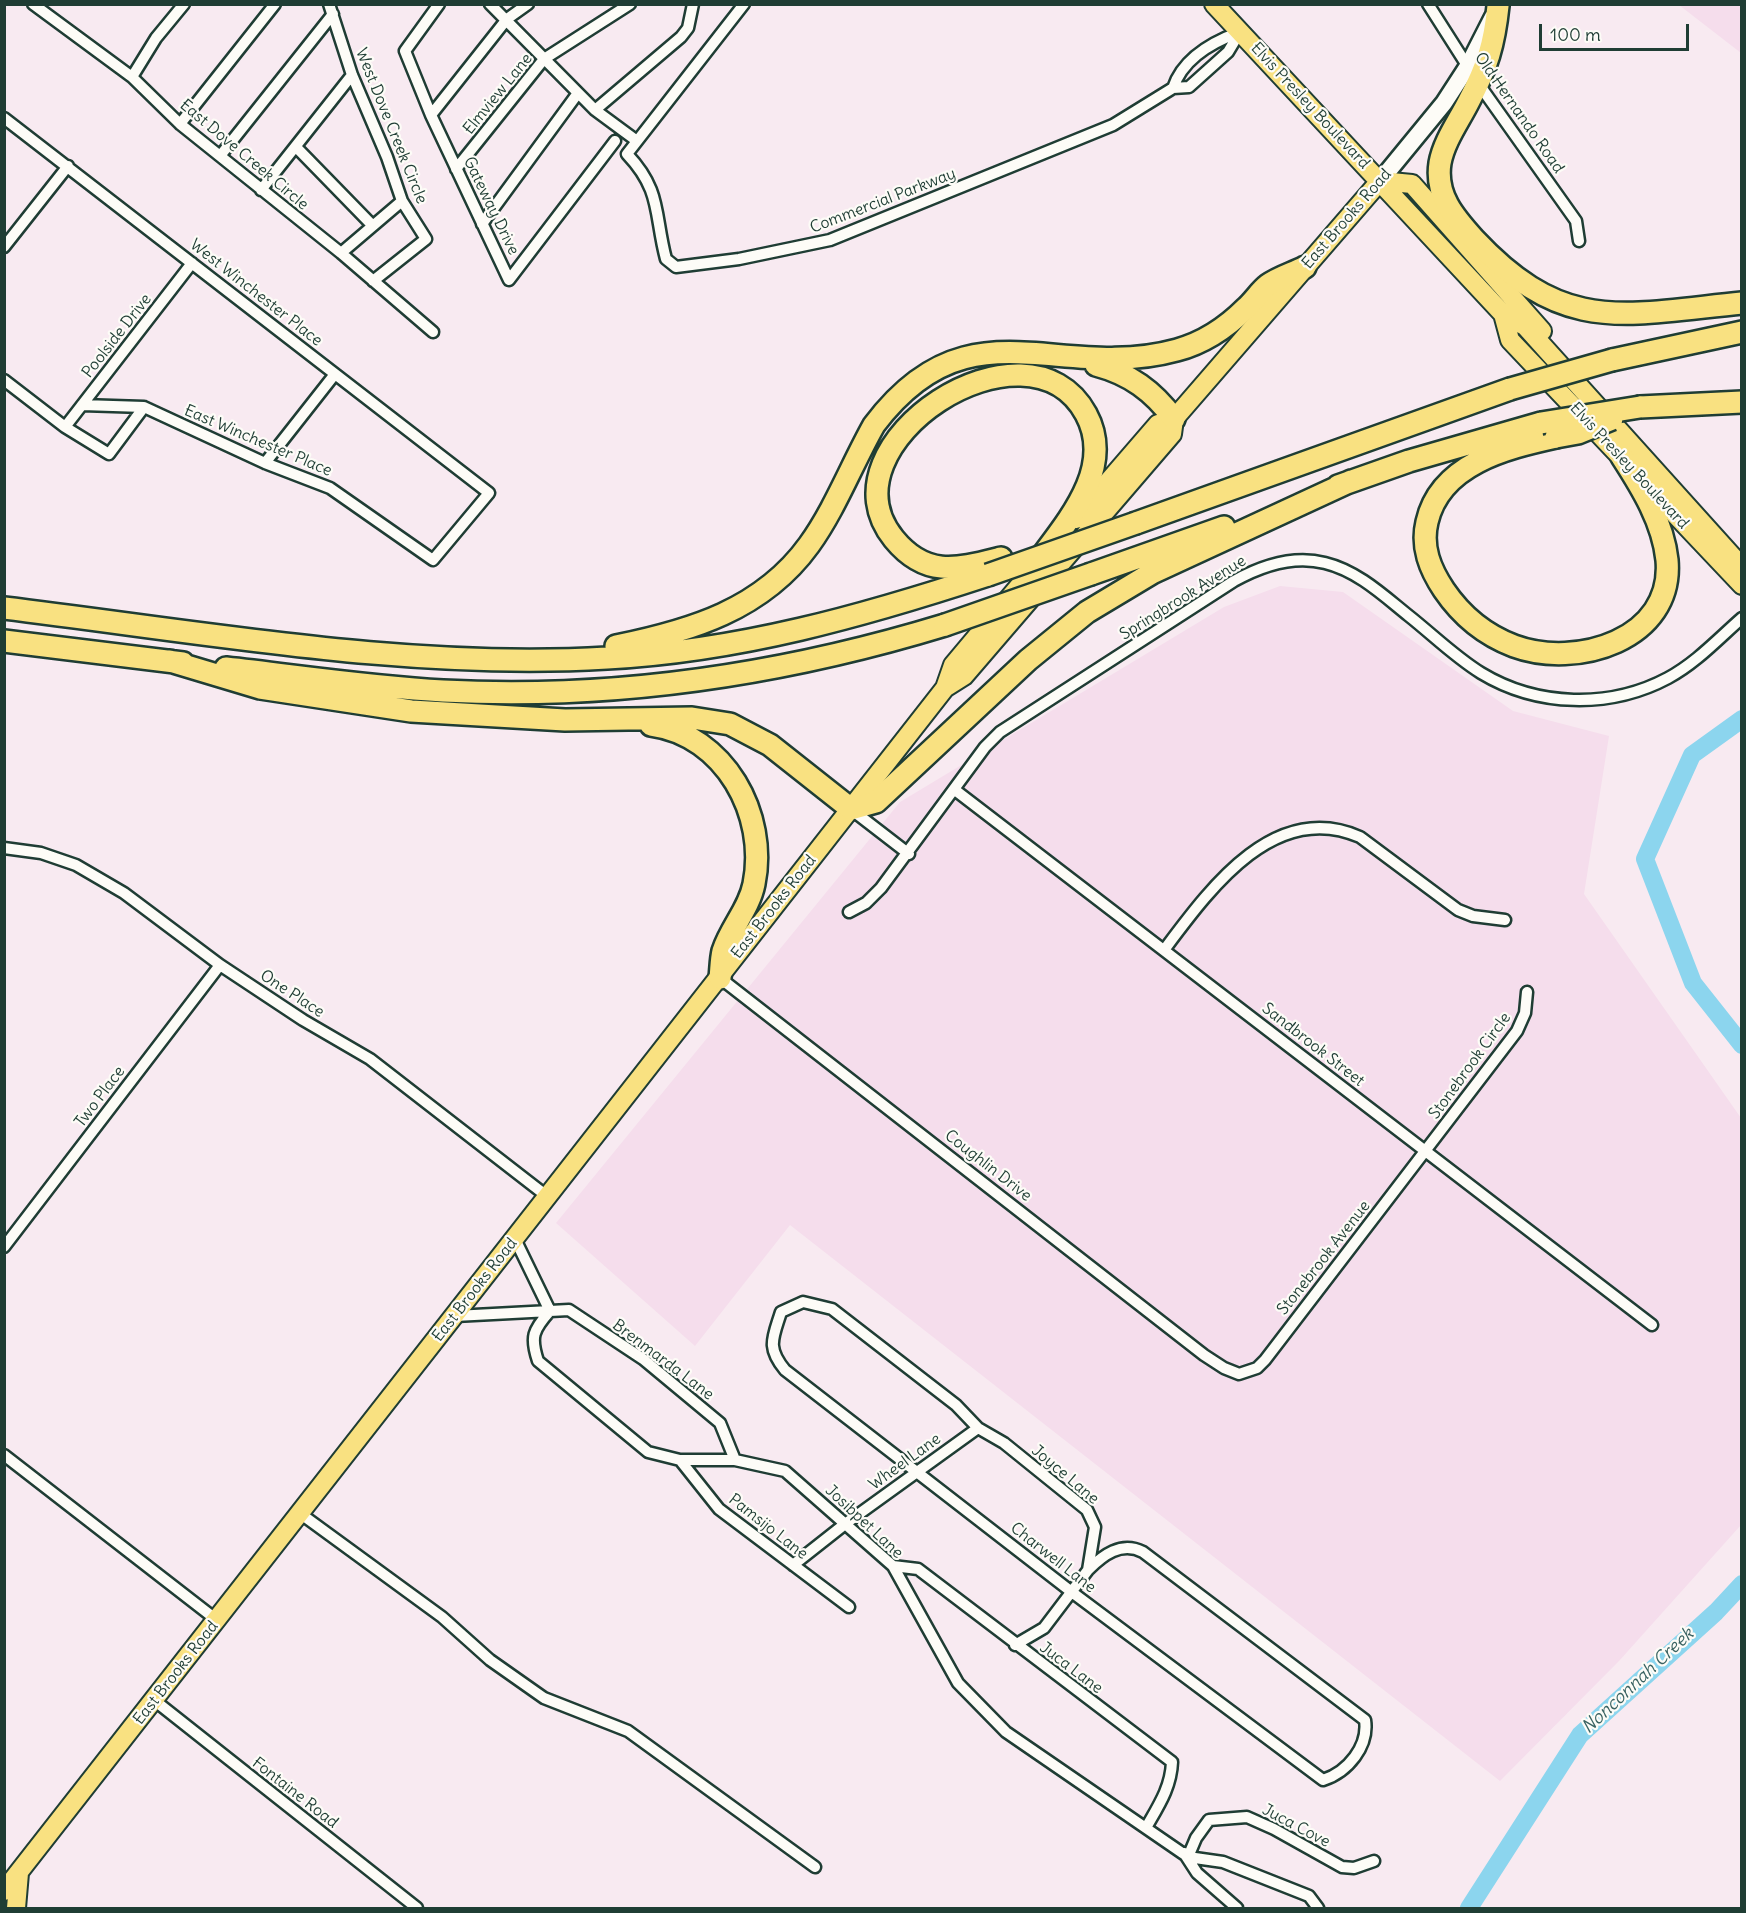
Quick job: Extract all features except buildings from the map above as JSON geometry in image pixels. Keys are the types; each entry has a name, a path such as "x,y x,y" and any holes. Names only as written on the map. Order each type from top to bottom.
{"highway":[{"path":"1499,5 1492,51 1473,74 1441,162 1441,189 1448,208 1512,276 1544,296 1590,312"},
{"path":"539,661 682,630 740,606 779,579 808,546 874,425 887,408 911,385 944,364 988,352 1017,351 1118,359 1178,350 1212,335 1239,316 1268,285 1305,267"},
{"path":"1495,277 1519,295 1545,307 1569,313 1633,313 1742,303"},
{"path":"4,608 412,657 539,661 661,653 779,636 900,604 988,575 1510,389 1612,360 1742,332"},
{"path":"1051,355 1124,374 1153,394 1174,419"},
{"path":"1031,571 1084,492 1093,470 1096,447 1094,431 1081,405 1060,388 1033,378 987,379 954,390 937,400 904,430 892,449 879,480 877,495 883,522 912,559 928,566 962,568 1027,549 1059,549"},
{"path":"4,641 441,691 569,693 621,690 741,675 832,657 945,625 1420,457 1648,406 1742,402"},
{"path":"1548,430 1485,457 1463,470 1437,497 1426,523 1426,553 1431,567 1451,601 1480,627 1514,646 1553,653 1592,650 1610,645 1640,630 1655,612 1664,590 1667,574 1664,544 1646,497 1622,457"},
{"path":"170,661 260,688 342,702 485,717 615,721 692,718 730,724 770,745 851,808 876,802 1028,660 1087,612 1152,573 1351,481"},
{"path":"615,721 657,726 694,741 719,760 730,773 748,806 757,849 754,885 749,903 723,952 720,978"}],"main road":[{"name":"Elvis Presley Boulevard","path":"1214,4 1503,314 1525,326 1742,567"},
{"name":"East Brooks Road","path":"4,1891 218,1621 945,688 953,665 1158,424 1174,419 1380,181 1444,103 1473,74"},
{"path":"1380,181 1412,184 1562,353 1585,391"},
{"name":"Elvis Presley Boulevard","path":"1503,314 1510,340 1742,585"},
{"name":"East Brooks Road","path":"945,688 964,676 1172,434 1174,419"},
{"path":"16,1908 19,1873"}],"street":[{"path":"132,77 156,38 184,4"},
{"path":"180,124 275,4"},
{"name":"Gateway Drive","path":"439,4 405,51 431,115 509,280 615,141"},
{"path":"490,4 595,110 637,141 744,4"},
{"path":"431,115 507,19 528,4"},
{"name":"Elmview Lane","path":"456,169 544,59 630,4"},
{"path":"595,110 681,37 688,28 693,4"},
{"name":"Old Hernando Road","path":"1428,4 1473,74 1576,221 1579,241"},
{"name":"East Dove Creek Circle","path":"38,6 132,77 180,124 341,253 433,332"},
{"path":"220,156 331,9"},
{"name":"West Dove Creek Circle","path":"331,9 352,75 387,157 402,201 426,239 373,281"},
{"name":"Commercial Parkway","path":"1173,88 1178,73 1212,42 1240,32"},
{"name":"Commercial Parkway","path":"637,141 627,153 646,176 654,195 666,259 680,267 805,248 830,240 1113,125 1173,88 1189,87 1228,52 1240,32"},
{"path":"261,190 352,75"},
{"path":"482,224 578,93"},
{"name":"West Winchester Place","path":"4,118 489,494"},
{"path":"296,147 372,225"},
{"path":"4,247 68,166"},
{"path":"341,253 402,201"},
{"name":"Poolside Drive","path":"65,427 192,263"},
{"path":"265,462 335,374"},
{"path":"4,380 65,427 109,454 144,407"},
{"name":"East Winchester Place","path":"82,405 144,407 265,462 330,488 433,560 489,494"},
{"name":"Springbrook Avenue","path":"849,912 874,896 909,854 992,740 1012,723 1234,581 1269,565 1304,561 1325,563 1343,570 1375,589 1480,672 1518,690 1560,699 1589,700 1617,696 1657,683 1689,664 1742,618"},
{"name":"Sandbrook Street","path":"955,790 1652,1325"},
{"path":"851,808 909,854"},
{"path":"1164,950 1207,893 1243,859 1286,834 1318,827 1344,830 1360,837 1463,912 1504,920"},
{"name":"One Place","path":"7,852 41,853 76,865 124,893 220,965 303,1020 370,1059 548,1197"},
{"name":"Two Place","path":"4,1247 220,965"},
{"name":"Coughlin Drive","path":"720,978 1204,1355 1224,1368 1239,1374"},
{"name":"Stonebrook Circle","path":"1426,1151 1517,1031 1525,1013 1527,993"},
{"name":"Stonebrook Avenue","path":"1239,1374 1250,1372 1264,1360 1426,1151"},
{"path":"455,1316 550,1311 515,1239"},
{"name":"Joyce Lane","path":"781,1312 803,1302 832,1309 956,1405 978,1428 1004,1443 1091,1514 1095,1532 1088,1570"},
{"name":"Brenmarda Lane","path":"550,1311 569,1310 643,1359 720,1423 735,1460"},
{"name":"Josibpet Lane","path":"550,1311 536,1326 533,1345 538,1361 648,1452 680,1460 735,1460 785,1471 893,1566 958,1683 1006,1732 1147,1826 1186,1855"},
{"name":"Charwell Lane","path":"781,1312 772,1342 773,1355 785,1370 1073,1593 1323,1780 1336,1776 1355,1757 1367,1733 1365,1720 1148,1555 1133,1548 1122,1548 1106,1555 1088,1570"},
{"name":"Wheel Lane","path":"793,1565 845,1524 978,1428"},
{"path":"4,1455 218,1621"},
{"name":"Pamsijo Lane","path":"680,1460 719,1509 849,1607"},
{"path":"301,1514 442,1617 490,1660 544,1698 628,1731 815,1867"},
{"name":"Juca Lane","path":"893,1566 918,1569 1015,1645 1172,1762 1171,1777 1164,1797 1147,1826"},
{"path":"1015,1645 1044,1628 1073,1593 1088,1570"},
{"name":"Fontaine Road","path":"154,1700 417,1908"},
{"name":"Juca Cove","path":"1186,1855 1209,1820 1246,1817 1274,1829 1342,1867 1354,1868 1374,1861"},
{"path":"1186,1855 1197,1874 1238,1908"},
{"path":"1186,1855 1223,1862 1309,1896 1318,1908"}],"shaded area":[{"path":"1679,5 1741,5 1741,53"},
{"path":"1280,586 1343,592 1513,711 1609,736 1584,894 1741,1118 1741,1525 1619,1661 1500,1781 790,1225 695,1346 556,1223 900,802 1224,607"}],"waterway":[{"name":"Nonconnah Creek","path":"1742,719 1692,755 1645,859 1693,983 1742,1045"},
{"name":"Nonconnah Creek","path":"1469,1908 1580,1735 1716,1612 1742,1584"}]}
